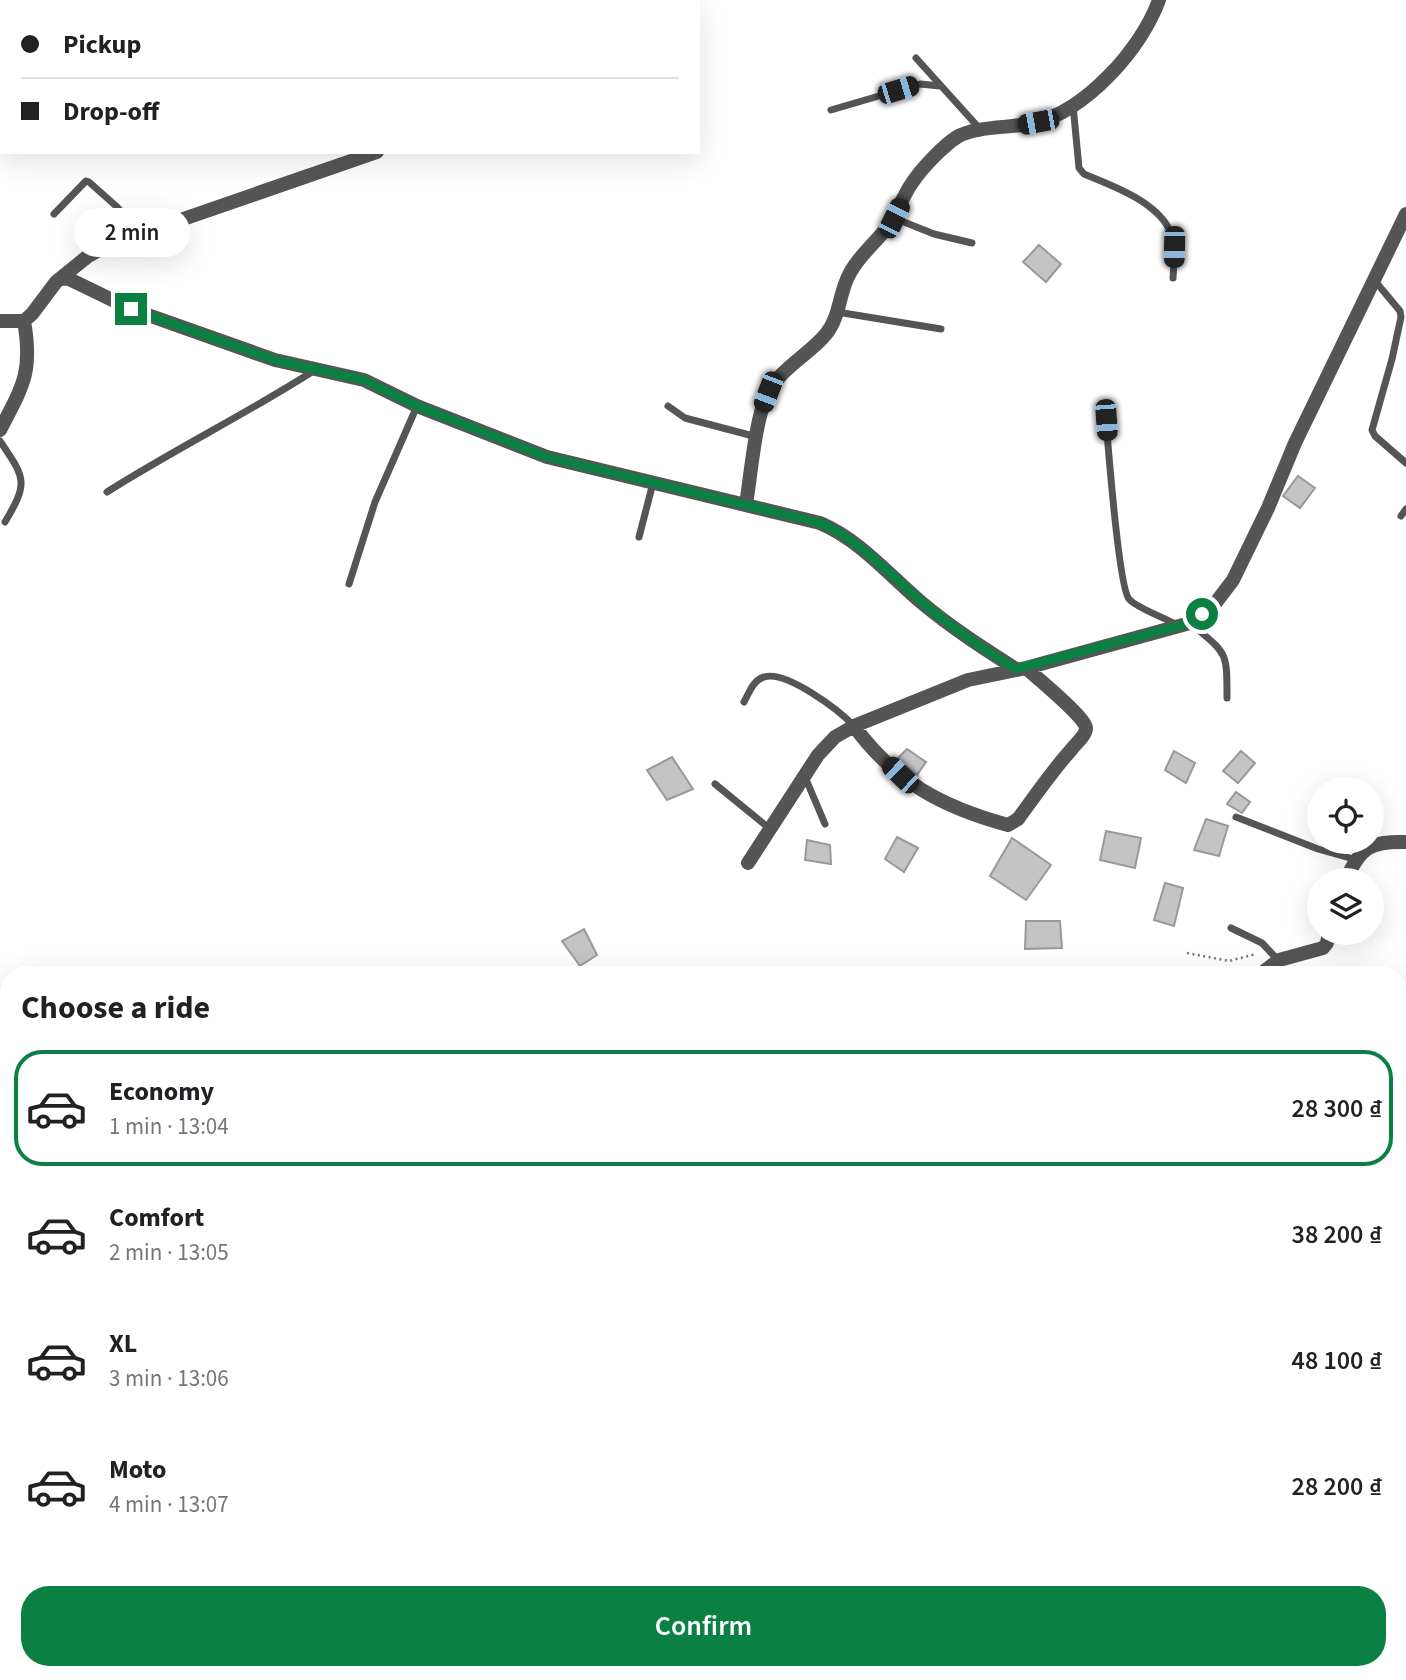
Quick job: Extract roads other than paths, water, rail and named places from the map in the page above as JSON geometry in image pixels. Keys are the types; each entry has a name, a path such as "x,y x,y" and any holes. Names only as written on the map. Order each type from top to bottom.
{"street":[{"path":"746,504 762,407 768,392 827,333 837,312 847,278 894,218 911,183 954,138 967,132 1006,129 1038,122 1073,105 1096,88 1139,41 1153,18 1159,0"},
{"path":"0,321 24,321 61,279 88,256 108,245 371,154"},
{"path":"748,863 818,755 835,737 854,726 968,680 1021,669 1184,624 1214,605 1233,580 1406,214"},
{"path":"61,279 67,278 131,309 261,356 364,380 417,406 547,457 746,504 835,529 856,544 953,629 1021,669 1070,708 1085,723 1086,728 1018,818 1008,825 981,818 932,798 900,775 866,743 854,726"},
{"path":"0,430 19,394 27,370 29,349 24,321"},
{"path":"1353,868 1375,843 1406,842"},
{"path":"1266,966 1274,955 1323,948 1325,945"}],"lane":[{"path":"916,58 981,130"},
{"path":"831,110 920,84 940,86"},
{"path":"1073,105 1079,168 1084,174 1133,196 1156,213 1169,229 1174,247 1173,278"},
{"path":"54,214 86,181 116,206 141,233"},
{"path":"894,218 934,234 972,243"},
{"path":"1374,281 1403,310 1372,430 1375,436 1406,463"},
{"path":"837,312 941,329"},
{"path":"107,492 316,370"},
{"path":"349,584 375,502 417,406"},
{"path":"668,406 685,418 758,437"},
{"path":"1106,420 1125,593 1135,604 1184,624 1222,652 1227,662 1227,698"},
{"path":"0,440 18,467 22,484 21,496 5,522"},
{"path":"639,537 653,483"},
{"path":"744,702 761,677 783,677 831,706 854,726"},
{"path":"805,776 825,824"},
{"path":"715,785 771,830"},
{"path":"1236,817 1318,849 1358,860"},
{"path":"1231,928 1262,943 1274,955"}]}
